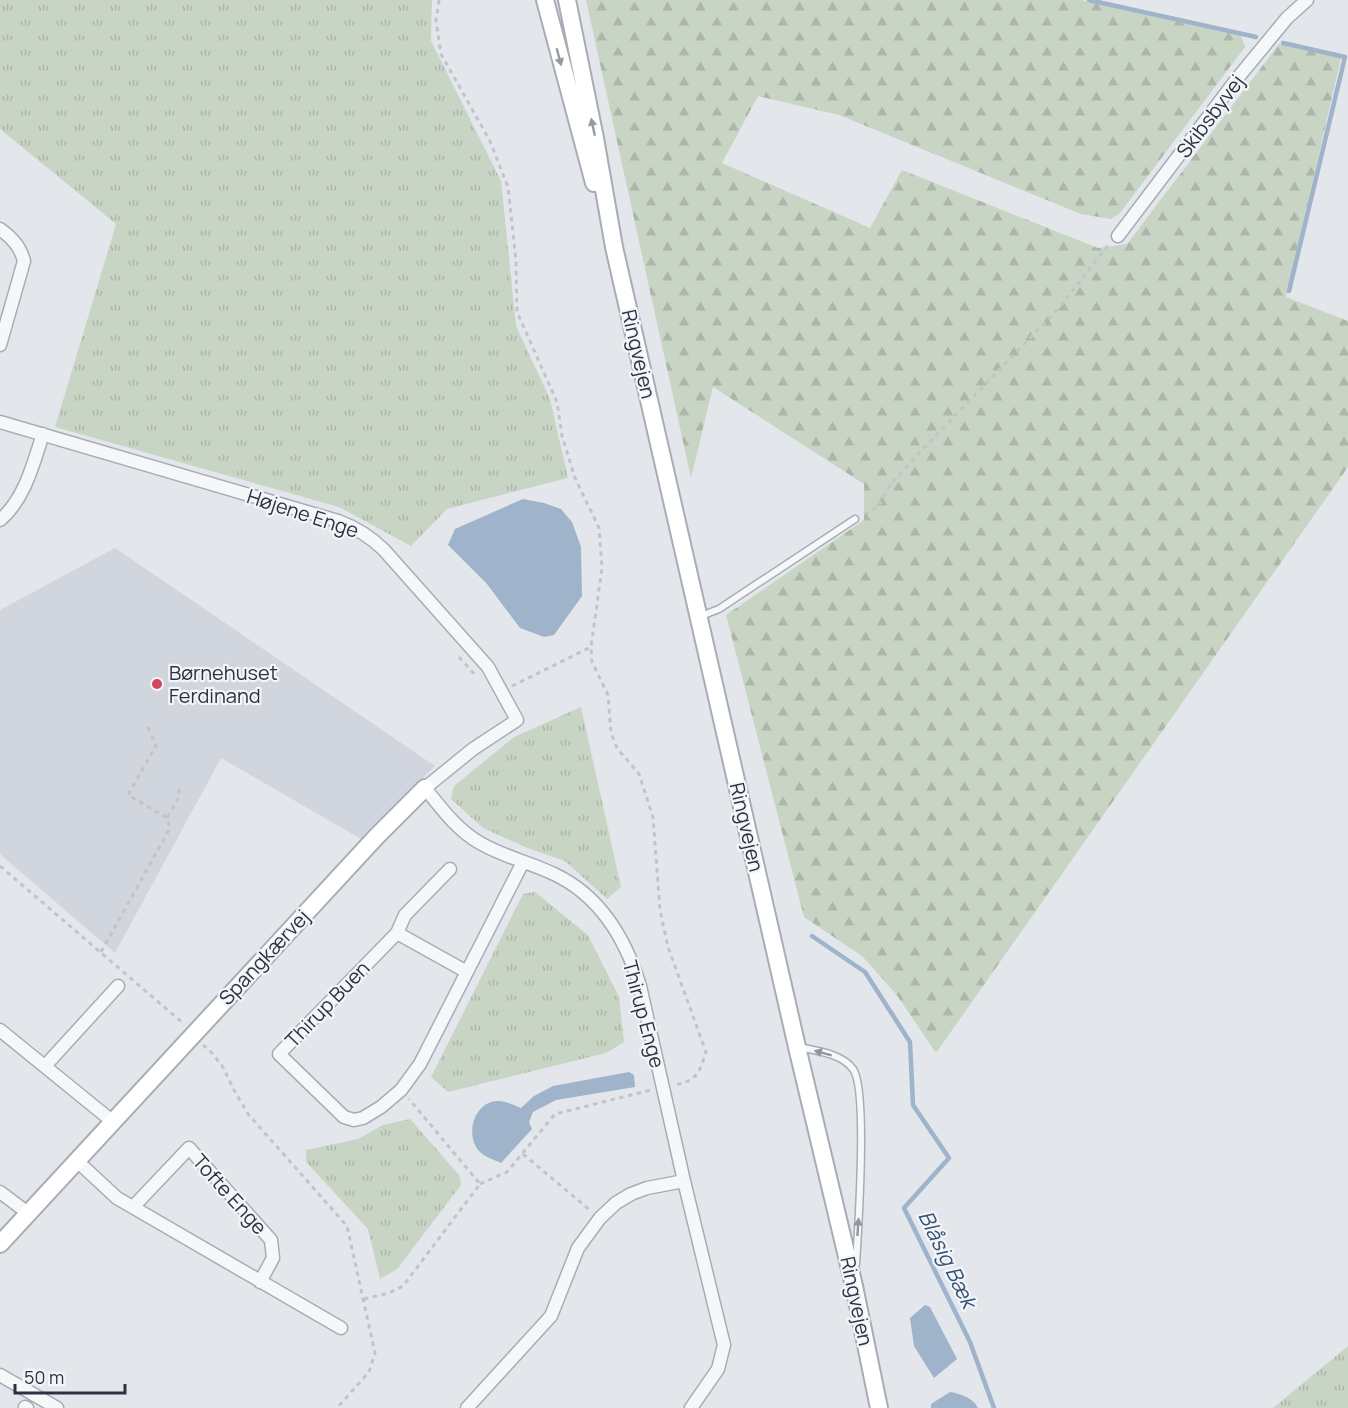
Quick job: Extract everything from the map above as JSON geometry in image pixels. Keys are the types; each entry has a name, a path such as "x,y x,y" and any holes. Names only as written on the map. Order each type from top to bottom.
{"main road":[{"name":"Ringvejen","path":"544,0 580,139 614,247"},
{"name":"Ringvejen","path":"567,0 614,247 854,1286 879,1408"},
{"name":"Spangkærvej","path":"0,1244 377,836 425,788"}],"street":[{"name":"Skibsbyvej","path":"1118,236 1236,80 1287,18 1307,0"},
{"path":"0,228 13,239 24,261 0,345"},
{"name":"Højene Enge","path":"0,422 357,528 372,537 488,667 517,720"},
{"path":"0,520 25,489 44,434"},
{"name":"Spangkærvej","path":"425,788 472,749 517,720"},
{"name":"Thirup Enge","path":"425,788 453,821 479,843 558,876 585,894 620,936 632,959 724,1345 718,1369 691,1408"},
{"path":"401,1090 420,1064 523,862"},
{"name":"Thirup Buen","path":"401,1090 381,1107 363,1118 354,1120 344,1117 279,1054 397,933 405,915 450,868"},
{"path":"397,933 467,972"},
{"path":"45,1066 118,986"},
{"path":"0,1030 112,1121"},
{"name":"Tofte Enge","path":"133,1208 189,1148 271,1240 273,1258 261,1282"},
{"path":"76,1160 117,1198 340,1328"},
{"path":"467,1408 551,1316 578,1248 600,1218 616,1203 631,1194 647,1188 684,1181"},
{"path":"0,1192 28,1213"},
{"path":"0,1376 57,1408"}],"lane":[{"path":"700,616 719,609 855,519"},
{"path":"797,1047 841,1059 854,1069 860,1088 859,1206 854,1286"}],"path":[{"path":"439,0 436,21 441,54 490,141 508,186 516,261 517,312 557,402 562,436 575,478 599,528 602,568 591,647 592,662 599,675"},
{"path":"855,519 878,507 897,477 1059,308 1109,244 1118,236"},
{"path":"502,691 591,647"},
{"path":"454,651 478,678"},
{"path":"101,953 170,828 167,818 128,795 156,746 148,727"},
{"path":"167,818 179,797 179,789"},
{"path":"0,873 2,868 212,1053 223,1067 248,1114 347,1226 375,1353 369,1372 337,1408"},
{"path":"364,1299 389,1293 403,1286 480,1184 401,1090"},
{"path":"523,1154 600,1218"}],"shaded area":[{"name":"Børnehuset Ferdinand","path":"115,548 435,766 361,839 221,758 115,953 0,854 0,610"}],"green space":[{"path":"0,0 432,0 431,41 501,181 516,326 550,399 568,478 447,509 411,546 339,507 55,427 116,224 0,129"},
{"path":"586,0 1081,0 1241,36 1245,47 1120,213 1111,219 1081,214 839,115 758,96 722,163 870,228 902,170 1098,248 1127,244 1279,44 1341,58 1286,297 1348,321 1348,467 936,1053 896,994 862,956 804,917 726,615 864,520 864,484 713,387 691,478"},
{"path":"581,707 621,887 607,899 565,861 525,847 483,828 451,799 454,786 514,737"},
{"path":"535,892 588,935 619,997 624,1042 606,1053 448,1092 431,1077 523,894"},
{"path":"410,1119 460,1176 461,1185 397,1269 380,1279 368,1229 306,1162 306,1150 358,1139 383,1125"},
{"path":"1348,1346 1348,1408 1273,1408"}],"water":[{"path":"523,499 561,509 572,522 581,547 582,596 554,635 544,637 520,628 487,584 448,545 455,529"},
{"path":"629,1072 634,1075 635,1087 556,1100 533,1112 529,1122 532,1129 501,1163 482,1154 475,1145 472,1129 474,1120 483,1107 490,1103 498,1101 521,1108 534,1096 553,1086"},
{"path":"925,1305 930,1307 957,1359 934,1378 914,1346 910,1318"},
{"path":"950,1392 966,1397 978,1408 931,1408 931,1404"}],"waterway":[{"path":"1089,0 1256,37"},
{"path":"1283,43 1345,57 1289,291"},
{"name":"Blåsig Bæk","path":"812,936 865,972 910,1042 913,1105 949,1158 904,1208 970,1342 994,1408"}],"place":[{"name":"Børnehuset Ferdinand","path":"157,684"}]}
